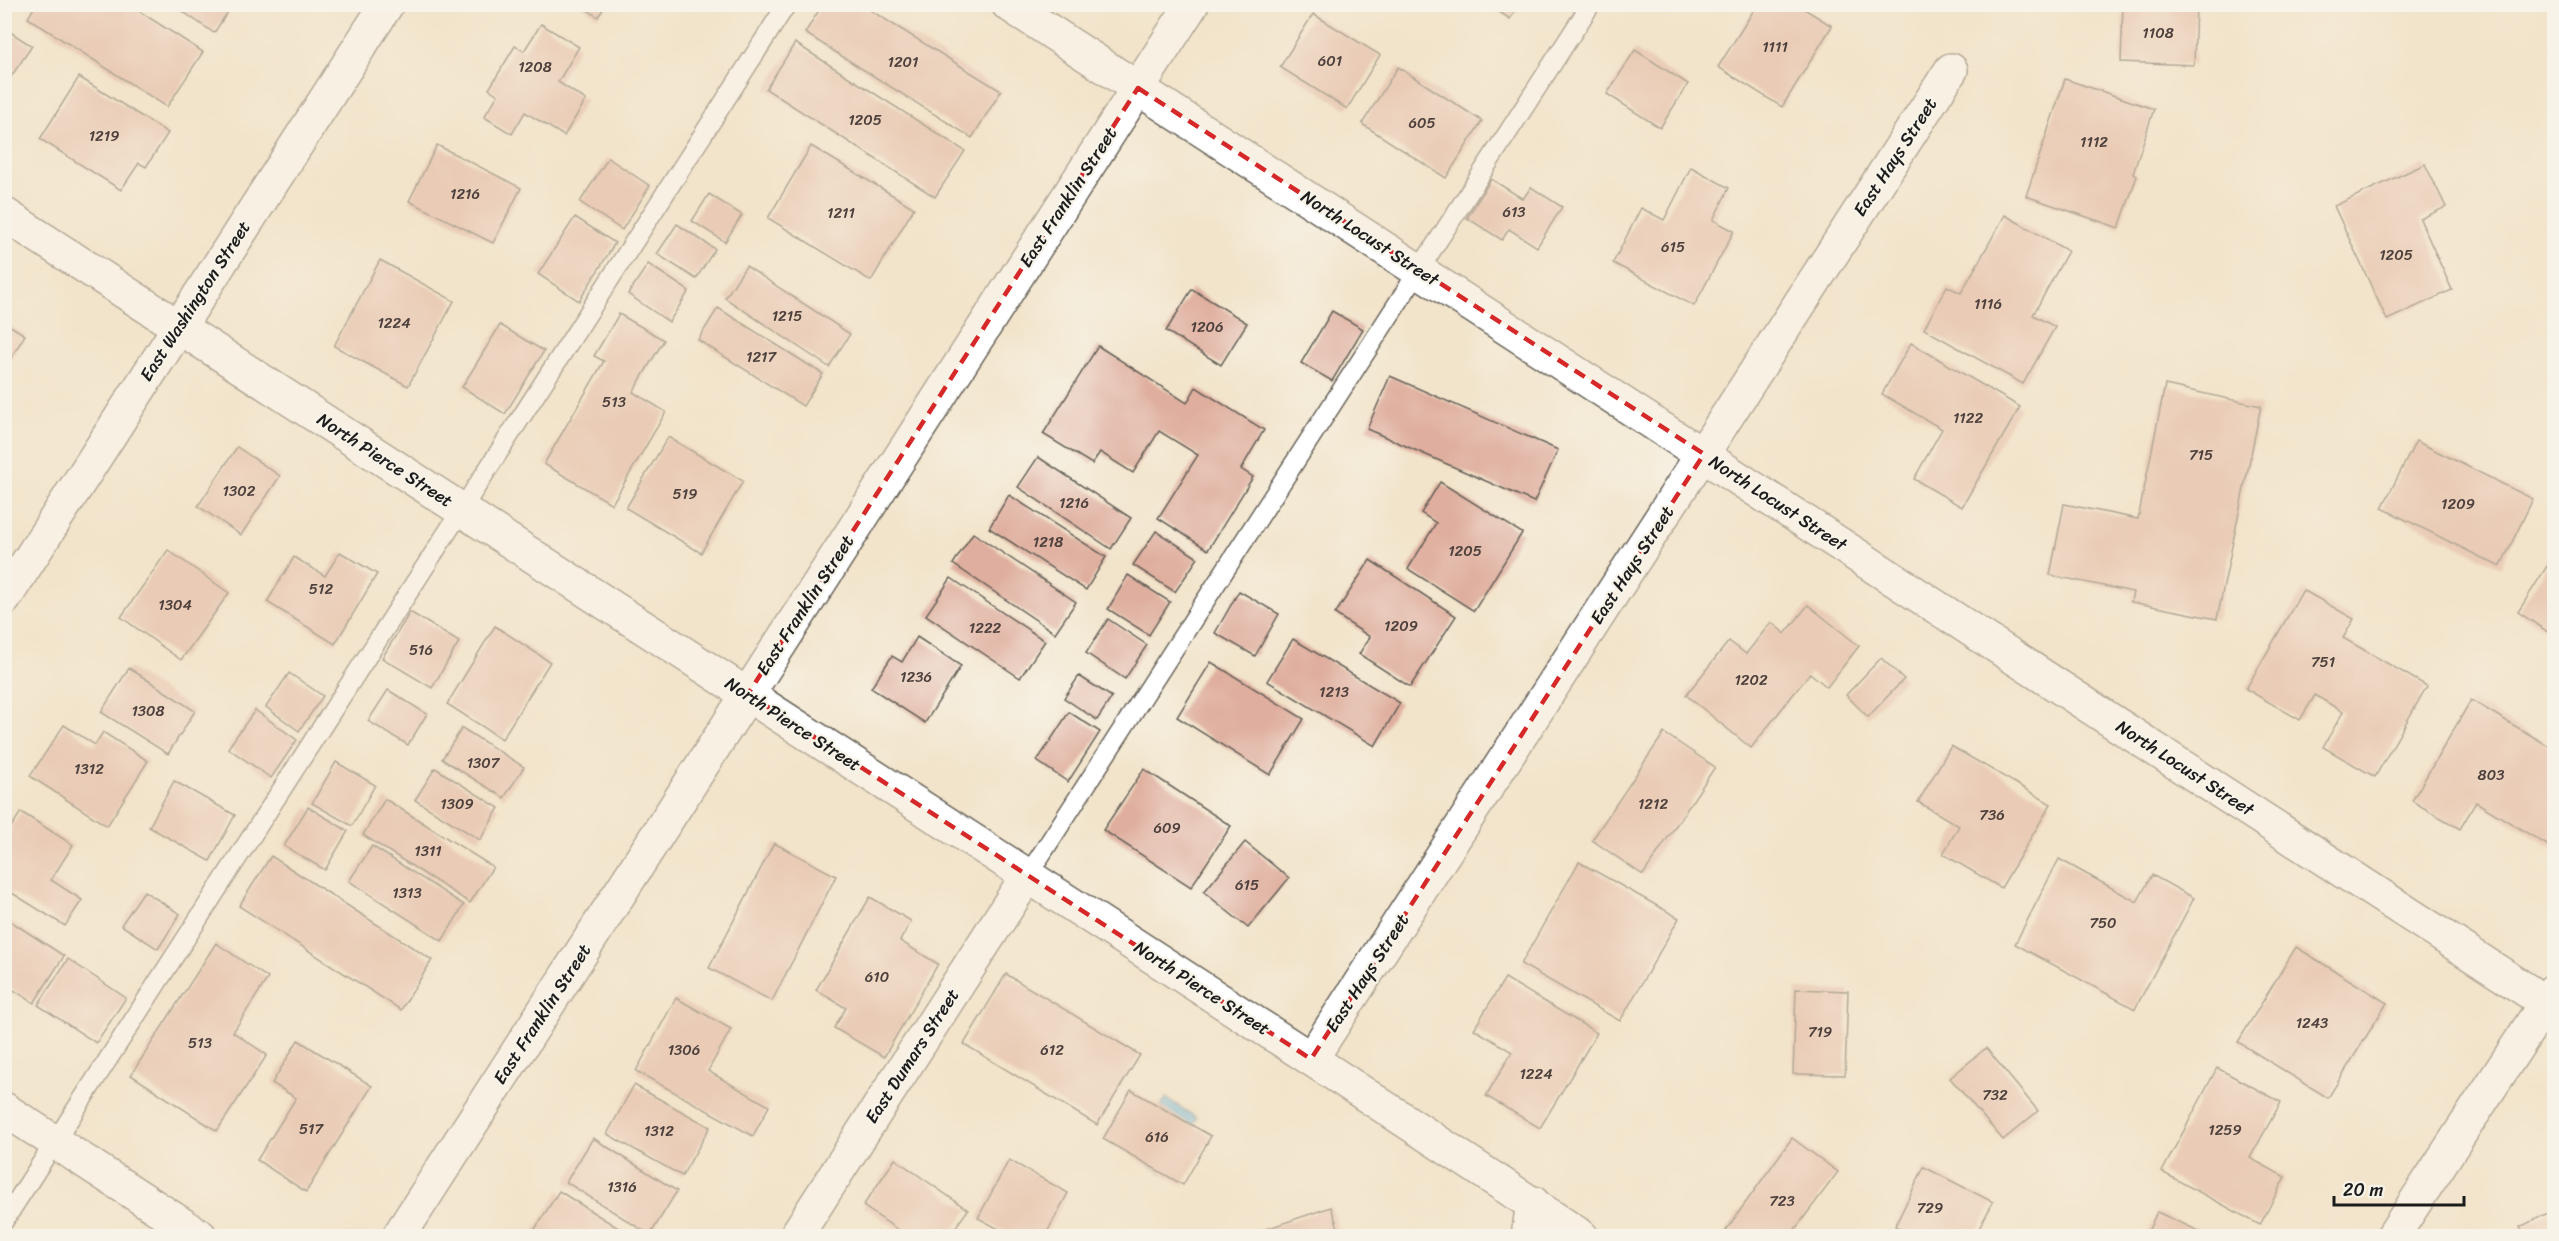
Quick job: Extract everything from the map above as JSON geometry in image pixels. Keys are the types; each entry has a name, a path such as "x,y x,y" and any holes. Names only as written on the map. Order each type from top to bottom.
{"street":[{"name":"East Washington Street","path":"4,599 387,4"},
{"name":"North Locust Street","path":"1008,4 2550,997"},
{"name":"East Franklin Street","path":"399,1236 1192,4"},
{"name":"East Hays Street","path":"1311,1059 1951,70"},
{"name":"North Pierce Street","path":"4,214 748,694 1581,1236"},
{"name":"East Dumars Street","path":"796,1236 1028,876"},
{"path":"2393,1236 2550,997"},
{"path":"4,1109 200,1236"},
{"path":"1528,1236 1533,1203"}],"lane":[{"path":"4,1221 787,4"},
{"path":"1028,876 1591,4"}],"highlighted area":[{"path":"1138,88 1704,454 1311,1059 748,694"}],"water":[{"path":"1166,1098 1197,1118 1161,1173 1131,1153"}],"building":[{"path":"36,4 128,4 203,52 167,107 28,18"},
{"path":"172,4 233,4 214,33"},
{"path":"579,4 606,4 598,17"},
{"path":"1487,4 1519,4 1510,19"},
{"path":"2123,4 2196,4 2194,65 2121,62"},
{"path":"822,5 862,5 1001,91 972,138 805,33"},
{"path":"1757,5 1798,5 1832,26 1782,107 1718,67"},
{"path":"1313,14 1380,55 1347,109 1280,67"},
{"path":"541,24 579,47 558,82 586,100 564,136 525,112 512,134 484,117 498,95 489,89 515,46 524,51"},
{"path":"4,28 32,46 4,87"},
{"path":"795,43 965,151 935,197 766,89"},
{"path":"1635,50 1688,84 1660,128 1607,94"},
{"path":"1398,67 1482,121 1446,178 1362,124"},
{"path":"79,77 168,133 146,167 139,163 121,190 40,139"},
{"path":"2065,79 2154,109 2133,174 2137,176 2119,228 2026,196"},
{"path":"437,145 521,188 493,243 409,201"},
{"path":"811,146 914,208 871,281 768,218"},
{"path":"608,158 650,186 622,230 580,202"},
{"path":"2425,164 2446,207 2420,219 2452,290 2387,320 2334,206"},
{"path":"1691,167 1729,188 1713,220 1734,231 1694,306 1613,263 1641,208 1664,220"},
{"path":"1491,179 1523,199 1531,187 1562,207 1537,247 1509,229 1502,240 1467,218"},
{"path":"709,194 742,215 725,242 692,221"},
{"path":"2005,215 2068,251 2033,315 2055,327 2023,384 1924,329 1947,286 1961,293"},
{"path":"575,217 615,243 579,301 538,274"},
{"path":"677,224 715,249 696,279 657,254"},
{"path":"380,260 454,301 408,386 334,346"},
{"path":"648,264 689,291 669,322 628,294"},
{"path":"746,266 850,334 829,367 725,298"},
{"path":"1192,289 1247,323 1221,365 1166,331"},
{"path":"718,308 823,374 803,406 698,340"},
{"path":"1332,311 1363,329 1332,381 1301,363"},
{"path":"619,314 664,340 633,392 666,412 612,504 544,464 604,361 594,356"},
{"path":"4,322 25,335 4,370"},
{"path":"500,325 544,351 505,414 462,387"},
{"path":"1911,343 2020,407 1962,507 1914,479 1942,429 1882,394"},
{"path":"1098,346 1187,403 1196,387 1264,430 1241,469 1253,477 1208,550 1158,518 1198,455 1159,431 1133,473 1100,452 1092,464 1043,434"},
{"path":"1390,376 1558,450 1534,502 1367,429"},
{"path":"2165,385 2261,406 2217,619 2131,602 2133,592 2050,575 2064,504 2138,519"},
{"path":"668,437 743,481 701,553 626,508"},
{"path":"2416,441 2533,499 2500,567 2382,508"},
{"path":"237,447 280,476 241,535 198,506"},
{"path":"1038,457 1131,518 1111,549 1018,487"},
{"path":"1440,482 1522,533 1474,611 1408,569 1436,523 1421,513"},
{"path":"1009,495 1106,557 1086,590 989,528"},
{"path":"1156,531 1198,558 1175,592 1133,565"},
{"path":"973,533 1076,602 1055,633 953,564"},
{"path":"168,550 229,593 181,660 121,617"},
{"path":"340,552 377,574 335,644 267,602 294,557 325,576"},
{"path":"2554,555 2554,636 2518,612"},
{"path":"1370,560 1456,616 1410,687 1359,654 1370,637 1335,614"},
{"path":"1128,575 1170,602 1149,635 1108,609"},
{"path":"951,578 1045,641 1020,678 926,615"},
{"path":"2303,590 2354,619 2343,638 2427,686 2375,777 2323,747 2343,712 2315,695 2300,720 2246,689"},
{"path":"1239,591 1279,614 1255,656 1215,633"},
{"path":"1808,605 1859,646 1827,687 1810,673 1751,748 1686,695 1729,641 1746,654 1771,622 1785,634"},
{"path":"410,612 459,642 432,688 382,658"},
{"path":"1108,619 1147,645 1125,679 1086,653"},
{"path":"495,626 550,662 502,739 447,704"},
{"path":"917,637 961,666 925,723 871,688 892,656 902,662"},
{"path":"1293,639 1400,703 1375,746 1267,681"},
{"path":"1881,658 1904,679 1868,717 1846,695"},
{"path":"1211,662 1304,719 1270,775 1177,717"},
{"path":"129,668 195,711 168,754 101,712"},
{"path":"289,673 323,696 299,731 266,707"},
{"path":"1079,676 1112,697 1097,720 1064,698"},
{"path":"388,690 427,714 408,745 368,721"},
{"path":"2471,700 2554,749 2554,844 2552,848 2476,802 2460,829 2412,801"},
{"path":"255,710 297,740 271,778 228,748"},
{"path":"1069,712 1100,732 1068,782 1037,761"},
{"path":"64,725 95,745 103,732 148,761 107,826 30,776"},
{"path":"462,728 524,767 504,798 442,759"},
{"path":"1664,733 1715,767 1643,875 1592,840"},
{"path":"1951,746 2051,804 2001,888 1943,854 1959,826 1918,802"},
{"path":"336,762 375,785 352,826 312,803"},
{"path":"435,768 499,808 480,840 415,800"},
{"path":"1144,769 1231,826 1191,887 1103,830"},
{"path":"174,781 235,815 210,861 149,827"},
{"path":"385,799 493,867 470,903 363,835"},
{"path":"308,807 348,831 325,870 284,846"},
{"path":"21,812 73,845 51,880 82,900 65,926 4,888 4,838"},
{"path":"1245,842 1289,878 1248,928 1204,892"},
{"path":"774,843 836,876 772,1001 709,968"},
{"path":"372,846 464,905 442,941 349,881"},
{"path":"271,856 432,960 401,1010 239,906"},
{"path":"2059,859 2137,902 2152,875 2194,898 2135,1009 2015,944"},
{"path":"1579,862 1679,918 1620,1021 1521,964"},
{"path":"144,891 180,914 158,949 121,925"},
{"path":"870,897 911,921 900,941 938,964 884,1057 834,1028 846,1008 816,990"},
{"path":"4,917 64,956 34,1003 4,984"},
{"path":"216,943 268,978 233,1032 267,1055 217,1131 131,1075"},
{"path":"2296,947 2387,1003 2328,1098 2238,1042"},
{"path":"68,959 126,998 96,1043 38,1005"},
{"path":"1006,974 1140,1055 1097,1125 964,1044"},
{"path":"1505,978 1597,1033 1540,1128 1486,1096 1512,1052 1474,1029"},
{"path":"1796,989 1848,991 1845,1075 1793,1074"},
{"path":"676,998 731,1029 708,1071 769,1106 753,1136 636,1071"},
{"path":"298,1040 372,1086 306,1192 257,1160 296,1098 272,1083"},
{"path":"1986,1048 2038,1111 2003,1140 1950,1078"},
{"path":"2217,1068 2281,1102 2250,1158 2285,1177 2260,1225 2162,1172"},
{"path":"634,1085 710,1127 682,1176 607,1134"},
{"path":"1131,1090 1211,1136 1183,1185 1103,1139"},
{"path":"593,1138 677,1191 650,1235 566,1182"},
{"path":"1792,1138 1838,1172 1790,1236 1735,1236 1726,1230"},
{"path":"895,1159 968,1210 949,1236 907,1236 863,1206"},
{"path":"1009,1160 1068,1193 1045,1236 1012,1236 978,1218"},
{"path":"1924,1167 1993,1202 1975,1236 1906,1236 1908,1233 1895,1226"},
{"path":"559,1191 631,1236 540,1236 533,1232"},
{"path":"1331,1207 1341,1236 1245,1236"},
{"path":"2554,1210 2554,1236 2525,1236 2520,1227"},
{"path":"2157,1212 2210,1236 2146,1236"}]}
